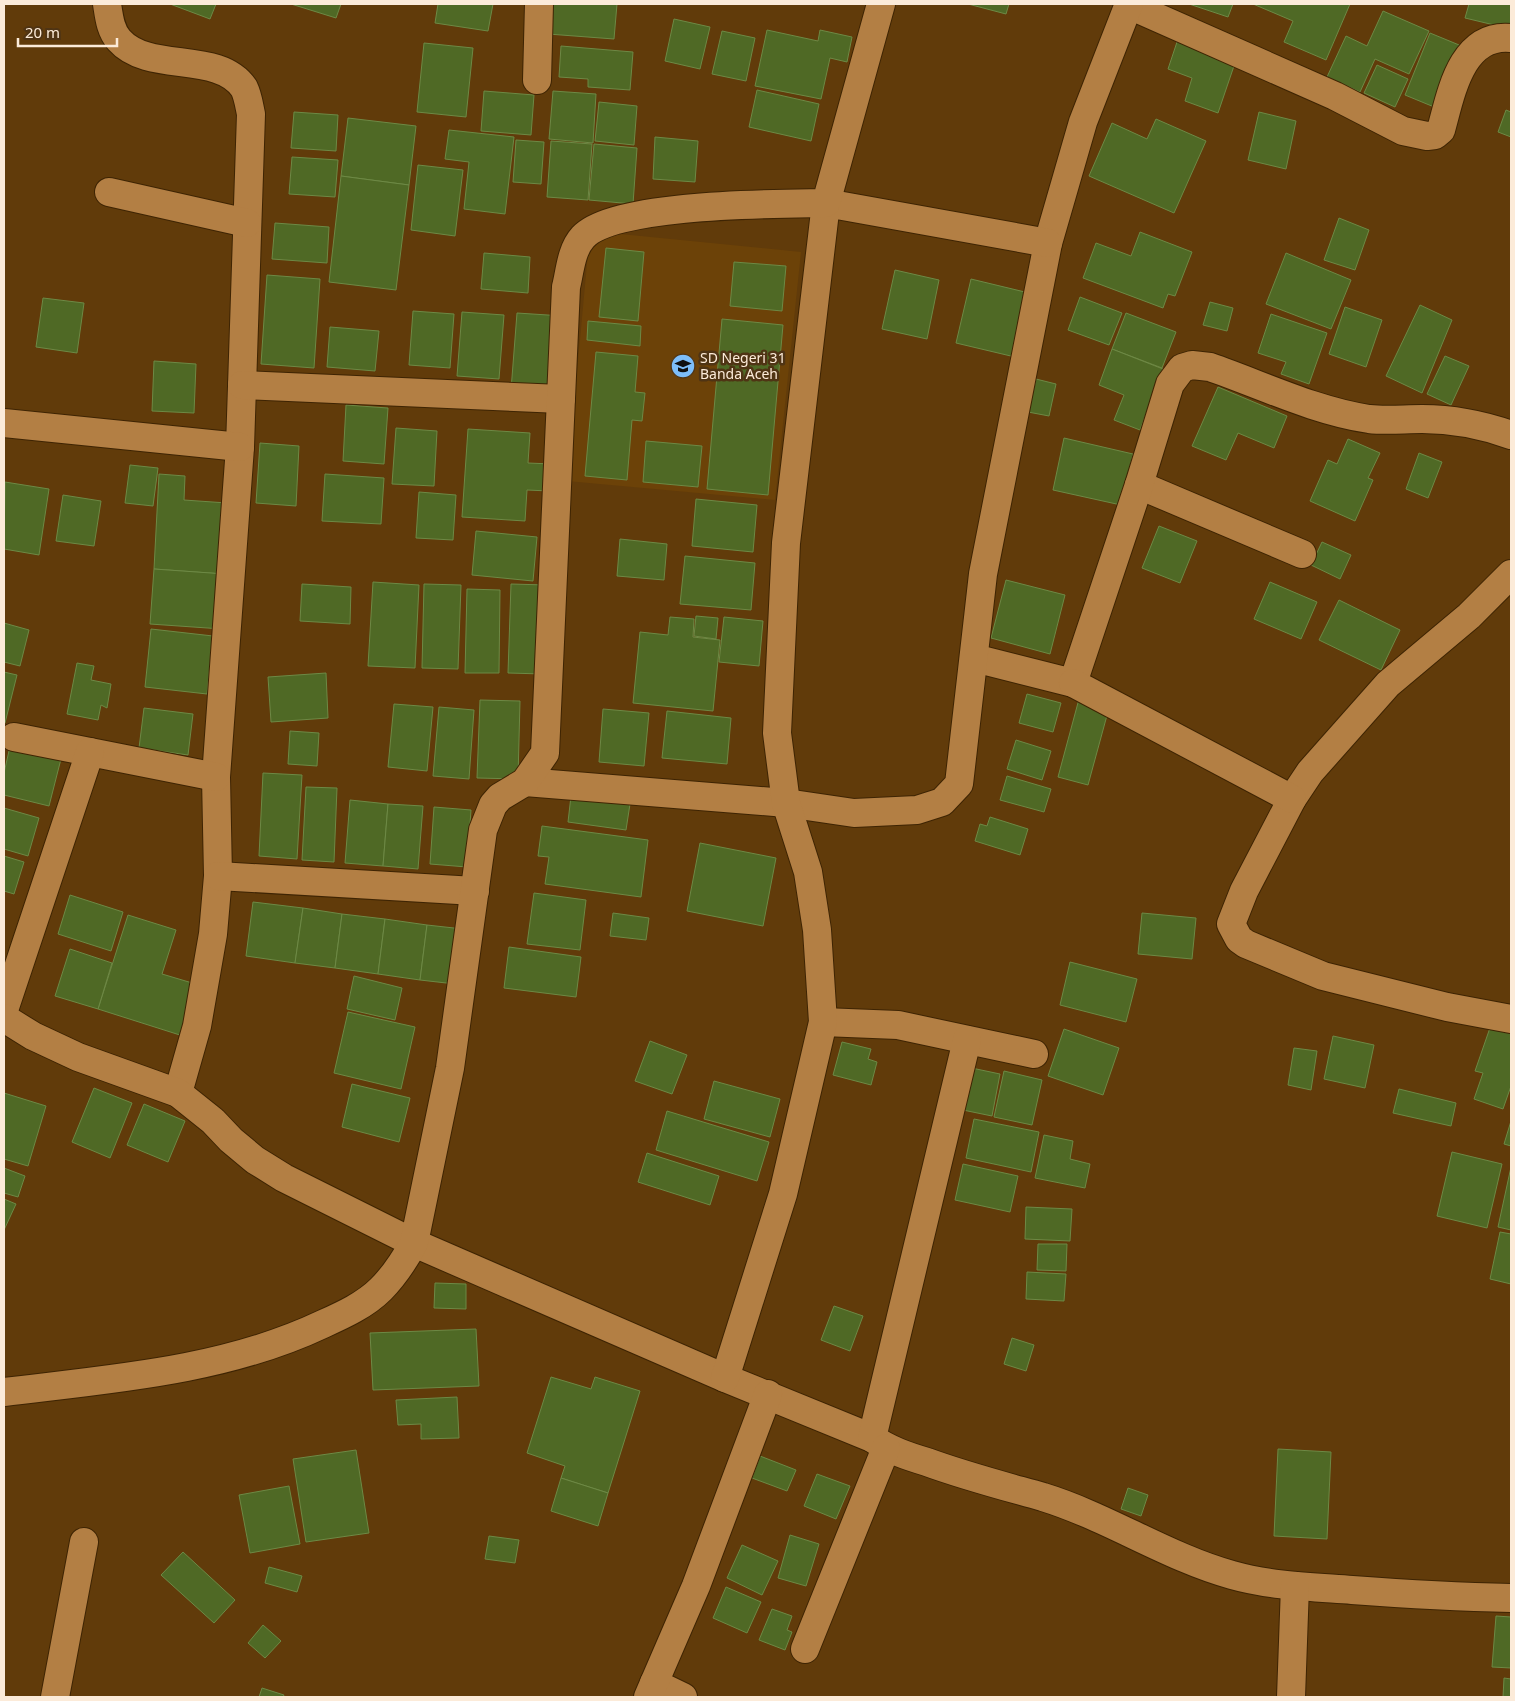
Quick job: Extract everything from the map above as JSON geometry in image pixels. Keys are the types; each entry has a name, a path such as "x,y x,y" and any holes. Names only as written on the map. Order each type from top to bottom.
{"street":[{"path":"107,4 110,23 118,39 126,47 155,58 214,68 235,78 244,89 251,114 240,447 216,776 218,876 213,934 196,1026 178,1093"},
{"path":"537,80 539,4"},
{"path":"725,1378 783,1194 823,1022 818,930 808,872 786,803 777,733 786,543 826,203 881,4"},
{"path":"525,782 786,803 854,813 917,810 942,802 959,784 983,574 1048,243 1083,122 1129,4 1335,96 1402,131 1427,136 1435,135 1441,130 1454,84 1463,63 1482,45 1497,38 1511,38"},
{"path":"109,192 247,223"},
{"path":"4,1392 184,1368 244,1354 303,1334 361,1305 381,1289 400,1268 414,1243 450,1068 483,830 493,806 500,797 525,782 545,754 566,287 573,255 582,237 596,228 639,214 752,205 826,203 1048,243"},
{"path":"1073,683 1139,485 1170,384 1182,368 1210,366 1338,414 1396,421 1422,419 1454,422 1488,427 1511,436"},
{"path":"242,385 562,398"},
{"path":"4,423 240,447"},
{"path":"1139,485 1302,554"},
{"path":"1511,574 1469,616 1388,684 1310,772 1292,799 1244,891 1231,924 1238,939 1246,944 1323,976 1447,1007 1511,1019"},
{"path":"974,658 1073,683 1292,799"},
{"path":"14,737 216,776"},
{"path":"4,1010 90,752"},
{"path":"218,876 475,891"},
{"path":"4,1018 33,1036 78,1057 178,1093 213,1121 255,1160 284,1178 414,1243 879,1443 976,1479 1045,1498 1132,1533 1195,1563 1248,1579 1295,1586 1456,1597 1511,1598"},
{"path":"823,1022 898,1026 1034,1054"},
{"path":"805,1649 879,1443 966,1040"},
{"path":"683,1697 651,1690 696,1586 768,1394"},
{"path":"55,1697 84,1542"},
{"path":"1291,1697 1295,1586"}],"shaded area":[{"name":"SD Negeri 31 Banda Aceh","path":"590,231 801,252 775,500 567,481"}],"building":[{"path":"170,4 216,4 210,19"},
{"path":"291,4 341,4 336,18"},
{"path":"438,4 493,4 488,31 435,23"},
{"path":"550,4 617,4 614,39 548,34"},
{"path":"968,4 1009,4 1006,14"},
{"path":"1189,4 1233,4 1228,17"},
{"path":"1253,4 1350,4 1326,60 1284,42 1293,21"},
{"path":"1469,4 1511,4 1511,29 1465,18"},
{"path":"1383,11 1429,31 1409,74 1375,59 1360,92 1327,77 1346,36 1367,46"},
{"path":"674,19 710,27 700,69 665,61"},
{"path":"767,30 818,41 820,30 852,37 847,62 830,58 821,99 755,86"},
{"path":"722,31 755,38 746,81 712,74"},
{"path":"1430,33 1464,47 1439,109 1405,95"},
{"path":"1178,39 1236,60 1218,113 1185,101 1192,78 1168,69"},
{"path":"424,43 473,48 466,117 417,112"},
{"path":"561,46 633,52 630,90 588,87 588,79 559,77"},
{"path":"1377,65 1408,79 1395,107 1364,93"},
{"path":"757,90 819,104 811,141 749,127"},
{"path":"484,91 534,95 531,135 481,131"},
{"path":"553,91 596,94 593,143 549,139"},
{"path":"599,102 637,106 634,145 595,141"},
{"path":"1506,110 1511,112 1511,137 1498,132"},
{"path":"294,112 338,115 336,151 291,148"},
{"path":"1259,112 1296,121 1286,169 1248,160"},
{"path":"348,118 416,126 409,185 341,176"},
{"path":"1156,119 1206,141 1174,213 1089,176 1112,123 1147,139"},
{"path":"449,130 514,137 505,214 464,209 469,162 445,159"},
{"path":"655,137 698,141 695,182 653,179"},
{"path":"516,140 544,142 541,184 513,182"},
{"path":"551,141 592,144 588,200 547,197"},
{"path":"594,144 637,148 633,204 589,200"},
{"path":"292,157 338,160 335,197 289,194"},
{"path":"418,165 463,170 455,236 411,230"},
{"path":"341,176 409,185 396,290 329,282"},
{"path":"1339,218 1369,230 1355,270 1324,260"},
{"path":"275,223 329,227 327,263 272,259"},
{"path":"1140,232 1192,252 1175,296 1168,294 1163,308 1083,278 1096,243 1131,256"},
{"path":"606,248 644,252 638,321 599,317"},
{"path":"484,253 530,257 528,293 481,289"},
{"path":"1286,253 1351,280 1331,329 1266,304"},
{"path":"734,262 786,266 782,311 730,306"},
{"path":"895,270 939,280 927,339 882,329"},
{"path":"267,275 320,279 314,368 261,364"},
{"path":"971,279 1029,293 1015,357 956,343"},
{"path":"1080,297 1122,313 1109,345 1068,330"},
{"path":"43,298 84,303 77,353 36,347"},
{"path":"1210,302 1233,308 1227,331 1203,325"},
{"path":"1420,305 1452,320 1422,393 1386,376"},
{"path":"1345,307 1382,320 1366,367 1329,354"},
{"path":"413,311 454,314 450,368 409,365"},
{"path":"462,312 504,315 499,379 457,376"},
{"path":"517,313 563,316 557,394 511,390"},
{"path":"1126,313 1176,332 1162,368 1112,349"},
{"path":"1271,314 1327,333 1309,384 1281,374 1286,362 1258,353"},
{"path":"722,319 783,325 768,495 707,489"},
{"path":"588,321 641,326 640,346 587,340"},
{"path":"330,327 379,331 375,371 327,367"},
{"path":"1112,349 1163,369 1140,430 1114,420 1124,395 1099,385"},
{"path":"596,352 638,356 635,392 645,393 642,421 632,420 627,480 585,476"},
{"path":"1445,356 1469,366 1451,405 1427,394"},
{"path":"154,361 196,364 194,413 152,411"},
{"path":"1036,379 1056,384 1049,416 1028,412"},
{"path":"1218,387 1287,416 1274,448 1238,433 1226,460 1192,446"},
{"path":"346,405 388,408 384,464 343,461"},
{"path":"396,428 437,431 434,486 392,484"},
{"path":"468,429 530,433 528,463 551,464 549,491 527,490 525,521 462,517"},
{"path":"1064,438 1133,454 1121,505 1053,490"},
{"path":"1348,439 1380,453 1368,478 1373,480 1355,521 1310,501 1328,460 1337,464"},
{"path":"646,441 702,446 698,487 643,482"},
{"path":"260,443 299,446 296,506 256,503"},
{"path":"1419,453 1442,462 1428,498 1406,489"},
{"path":"130,465 158,468 153,506 125,503"},
{"path":"159,474 185,476 184,500 227,503 223,574 154,569"},
{"path":"325,474 384,478 381,524 322,521"},
{"path":"5,482 49,489 39,555 4,549"},
{"path":"419,492 456,495 453,540 416,538"},
{"path":"63,495 101,501 94,546 56,541"},
{"path":"696,499 757,505 753,552 692,546"},
{"path":"1159,526 1197,541 1180,583 1142,568"},
{"path":"476,531 537,537 533,581 472,575"},
{"path":"620,539 667,544 664,580 617,576"},
{"path":"1322,542 1351,555 1340,579 1311,565"},
{"path":"685,556 755,563 751,610 680,604"},
{"path":"154,569 225,574 222,629 150,624"},
{"path":"1006,580 1065,595 1050,654 991,638"},
{"path":"373,582 419,585 415,668 368,666"},
{"path":"1270,582 1317,602 1301,639 1254,619"},
{"path":"302,584 351,587 350,624 300,621"},
{"path":"424,584 461,585 458,669 422,668"},
{"path":"511,584 546,585 543,674 508,673"},
{"path":"467,589 500,590 499,673 465,673"},
{"path":"1339,600 1400,630 1381,670 1319,640"},
{"path":"696,616 718,618 716,639 694,636"},
{"path":"670,617 694,619 693,637 720,640 713,711 633,703 640,632 668,635"},
{"path":"724,617 763,621 759,666 719,662"},
{"path":"4,623 29,630 20,666 4,662"},
{"path":"151,629 213,636 207,694 145,687"},
{"path":"77,663 94,666 91,680 111,684 107,708 101,705 98,720 67,714"},
{"path":"4,672 17,675 5,723 4,723"},
{"path":"326,673 328,718 271,722 268,677"},
{"path":"1027,694 1061,703 1053,732 1019,723"},
{"path":"1079,699 1109,708 1088,785 1058,777"},
{"path":"480,700 520,701 518,779 477,778"},
{"path":"394,704 433,707 427,771 388,767"},
{"path":"439,707 474,710 469,779 433,776"},
{"path":"144,708 193,714 188,755 139,748"},
{"path":"603,709 649,713 644,766 599,762"},
{"path":"667,711 731,718 727,764 662,758"},
{"path":"290,731 319,733 317,766 288,764"},
{"path":"1016,740 1051,751 1042,780 1007,769"},
{"path":"11,742 62,755 49,806 4,795 4,773"},
{"path":"263,773 302,775 297,859 259,856"},
{"path":"1007,776 1051,789 1044,812 1000,800"},
{"path":"306,787 337,788 334,862 302,860"},
{"path":"571,796 630,804 626,830 568,822"},
{"path":"350,800 388,804 383,866 345,863"},
{"path":"388,804 423,806 418,869 383,866"},
{"path":"434,807 471,810 467,867 430,864"},
{"path":"4,808 39,818 28,856 4,849"},
{"path":"990,817 1028,829 1020,855 975,841 980,824 987,826"},
{"path":"542,826 648,840 641,897 545,884 549,857 538,856"},
{"path":"700,843 776,858 763,926 687,911"},
{"path":"4,856 24,862 14,894 4,891"},
{"path":"534,893 586,900 580,950 527,944"},
{"path":"70,895 123,912 111,951 58,934"},
{"path":"253,902 303,908 295,963 246,956"},
{"path":"303,908 342,914 335,968 295,963"},
{"path":"613,913 649,918 646,940 610,936"},
{"path":"1142,913 1196,918 1192,959 1138,954"},
{"path":"342,914 385,919 378,974 335,968"},
{"path":"128,915 176,930 162,974 199,985 183,1036 98,1009"},
{"path":"385,919 427,925 420,980 378,974"},
{"path":"427,925 463,929 455,984 420,980"},
{"path":"509,947 581,957 576,997 504,988"},
{"path":"70,949 112,963 98,1009 55,996"},
{"path":"1070,962 1137,979 1126,1022 1060,1005"},
{"path":"354,976 402,988 395,1020 347,1009"},
{"path":"348,1012 415,1027 401,1089 334,1073"},
{"path":"1492,1022 1511,1029 1511,1086 1503,1109 1474,1099 1483,1073 1475,1071"},
{"path":"1064,1029 1119,1048 1103,1095 1048,1076"},
{"path":"1333,1036 1374,1045 1365,1088 1324,1079"},
{"path":"650,1041 687,1055 672,1094 635,1081"},
{"path":"842,1042 871,1049 868,1059 877,1062 871,1085 833,1075"},
{"path":"1294,1048 1317,1051 1311,1090 1288,1085"},
{"path":"967,1067 1000,1074 992,1116 958,1109"},
{"path":"1004,1071 1042,1080 1032,1125 994,1117"},
{"path":"714,1081 780,1099 770,1137 704,1119"},
{"path":"352,1084 410,1098 399,1142 342,1127"},
{"path":"94,1088 132,1103 110,1158 72,1142"},
{"path":"1399,1089 1456,1103 1451,1126 1393,1113"},
{"path":"4,1093 46,1106 28,1166 4,1159"},
{"path":"144,1104 185,1121 168,1162 127,1145"},
{"path":"667,1111 769,1142 757,1181 656,1150"},
{"path":"974,1119 1039,1132 1031,1172 966,1158"},
{"path":"1511,1121 1511,1146 1504,1144"},
{"path":"1044,1135 1073,1141 1070,1159 1090,1164 1085,1188 1035,1178"},
{"path":"1452,1152 1502,1164 1487,1228 1437,1216"},
{"path":"647,1153 719,1176 710,1205 638,1182"},
{"path":"963,1164 1018,1176 1010,1212 955,1200"},
{"path":"1511,1167 1511,1230 1498,1227"},
{"path":"4,1168 25,1176 18,1197 4,1193"},
{"path":"4,1199 16,1204 4,1230"},
{"path":"1026,1207 1072,1209 1070,1241 1025,1239"},
{"path":"1500,1232 1511,1234 1511,1284 1490,1279"},
{"path":"1038,1244 1067,1244 1066,1271 1037,1270"},
{"path":"1027,1272 1066,1274 1064,1301 1026,1299"},
{"path":"435,1283 466,1284 466,1309 434,1308"},
{"path":"834,1306 863,1316 850,1351 821,1340"},
{"path":"476,1329 479,1386 373,1390 370,1333"},
{"path":"1012,1338 1034,1345 1026,1371 1004,1364"},
{"path":"551,1377 591,1389 595,1377 640,1391 608,1493 561,1478 565,1466 527,1453"},
{"path":"457,1397 459,1438 421,1439 421,1424 398,1425 396,1400"},
{"path":"1278,1449 1331,1452 1327,1539 1274,1536"},
{"path":"356,1450 369,1533 306,1542 293,1459"},
{"path":"760,1456 796,1470 787,1491 752,1478"},
{"path":"817,1474 850,1486 836,1519 804,1506"},
{"path":"561,1478 608,1493 598,1526 551,1511"},
{"path":"289,1486 300,1544 250,1553 239,1495"},
{"path":"1128,1488 1148,1495 1141,1516 1121,1509"},
{"path":"790,1535 819,1544 806,1586 778,1578"},
{"path":"489,1536 519,1540 515,1563 485,1559"},
{"path":"742,1545 778,1561 762,1595 727,1578"},
{"path":"183,1552 235,1600 214,1623 161,1575"},
{"path":"269,1567 302,1576 297,1592 265,1583"},
{"path":"726,1587 761,1602 747,1633 713,1618"},
{"path":"772,1609 792,1616 787,1630 792,1632 785,1650 759,1640"},
{"path":"1496,1616 1511,1617 1511,1668 1492,1667"},
{"path":"263,1625 281,1641 265,1658 248,1643"},
{"path":"1504,1678 1511,1679 1511,1697 1503,1697"},
{"path":"262,1688 284,1695 283,1697 259,1697"}],"place":[{"name":"SD Negeri 31 Banda Aceh","path":"683,366"}]}
